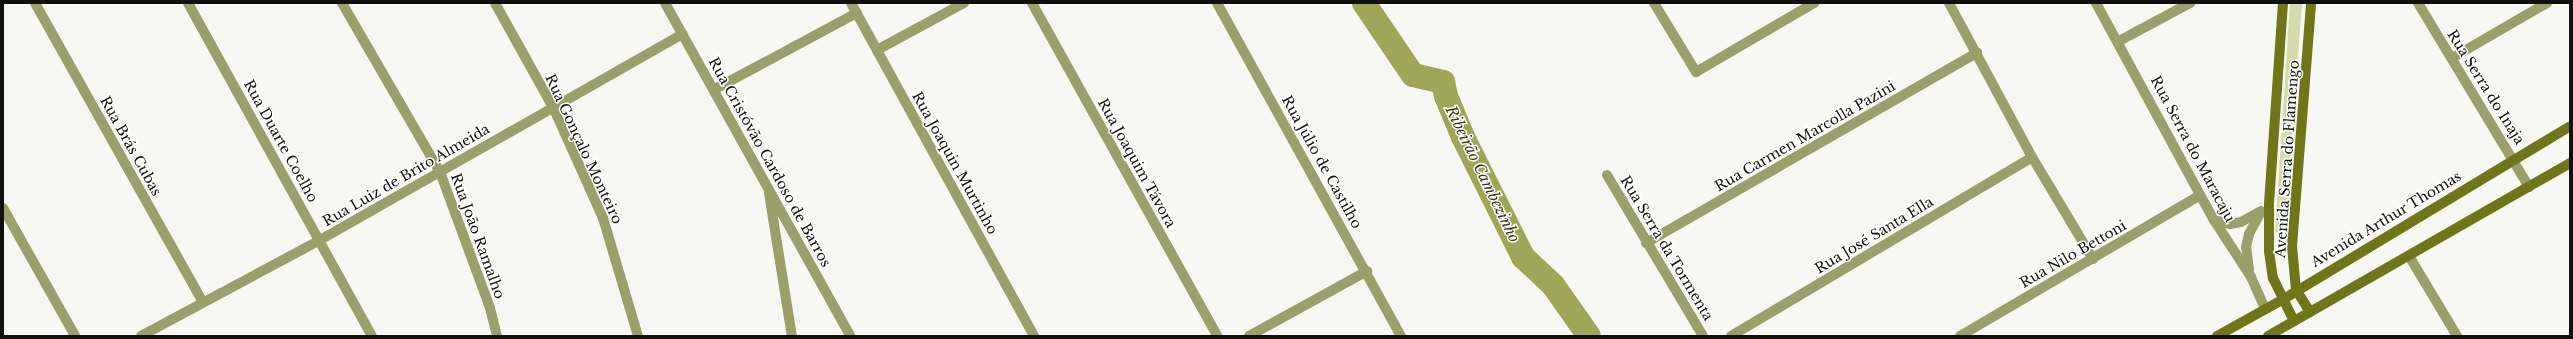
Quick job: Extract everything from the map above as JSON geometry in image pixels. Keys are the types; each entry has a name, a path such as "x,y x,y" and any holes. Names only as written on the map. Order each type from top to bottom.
{"main road":[{"name":"Avenida Serra do Flamengo","path":"2282,3 2269,204 2269,251 2273,278 2282,300 2294,321"},
{"name":"Avenida Serra do Flamengo","path":"2310,312 2296,290 2292,246 2311,3"},
{"name":"Avenida Arthur Thomas","path":"2217,336 2282,300 2296,290 2570,126"},
{"path":"2268,336 2570,163"}],"street":[{"name":"Rua Brás Cubas","path":"35,3 203,302"},
{"name":"Rua Duarte Coelho","path":"188,3 372,336"},
{"name":"Rua João Ramalho","path":"342,3 440,172 490,308 497,336"},
{"name":"Rua Gonçalo Monteiro","path":"495,3 553,107 603,218 638,336"},
{"name":"Rua Cristóvão Cardoso de Barros","path":"665,3 715,89 850,336"},
{"name":"Rua Joaquin Murtinho","path":"851,3 1034,336"},
{"path":"877,50 964,3"},
{"name":"Rua Joaquim Távora","path":"1032,3 1217,336"},
{"name":"Rua Júlio de Castilho","path":"1217,3 1402,336"},
{"path":"1654,3 1696,72 1814,3"},
{"path":"1948,3 1977,53 2032,157 2093,259"},
{"name":"Rua Serra do Maracaju","path":"2096,3 2119,41 2214,220 2251,277 2265,309"},
{"path":"2119,41 2190,3"},
{"name":"Rua Serra do Inaja","path":"2418,3 2514,159 2529,187"},
{"path":"2452,58 2547,3"},
{"path":"715,89 857,12"},
{"name":"Rua Luiz de Brito Almeida","path":"141,336 320,240 682,34"},
{"name":"Rua Carmen Marcolla Pazini","path":"1646,243 1977,53"},
{"name":"Rua José Santa Ella","path":"1731,336 2032,157"},
{"name":"Rua Serra da Tormenta","path":"1607,175 1646,243 1703,336"},
{"path":"768,185 792,336"},
{"name":"Rua Nilo Bettoni","path":"1960,336 2093,259 2200,194"},
{"path":"2214,220 2230,224 2241,222 2261,211 2269,204"},
{"path":"3,208 75,336"},
{"path":"2251,277 2246,247 2261,211"},
{"path":"2410,256 2457,336"},
{"path":"1249,336 1367,271"}],"green space":[{"path":"2290,3 2302,3 2285,232 2275,232"}],"waterway":[{"name":"Ribeirão Cambezinho","path":"1364,3 1413,75 1443,82 1446,96 1463,137 1523,257 1553,285 1589,336"}]}
